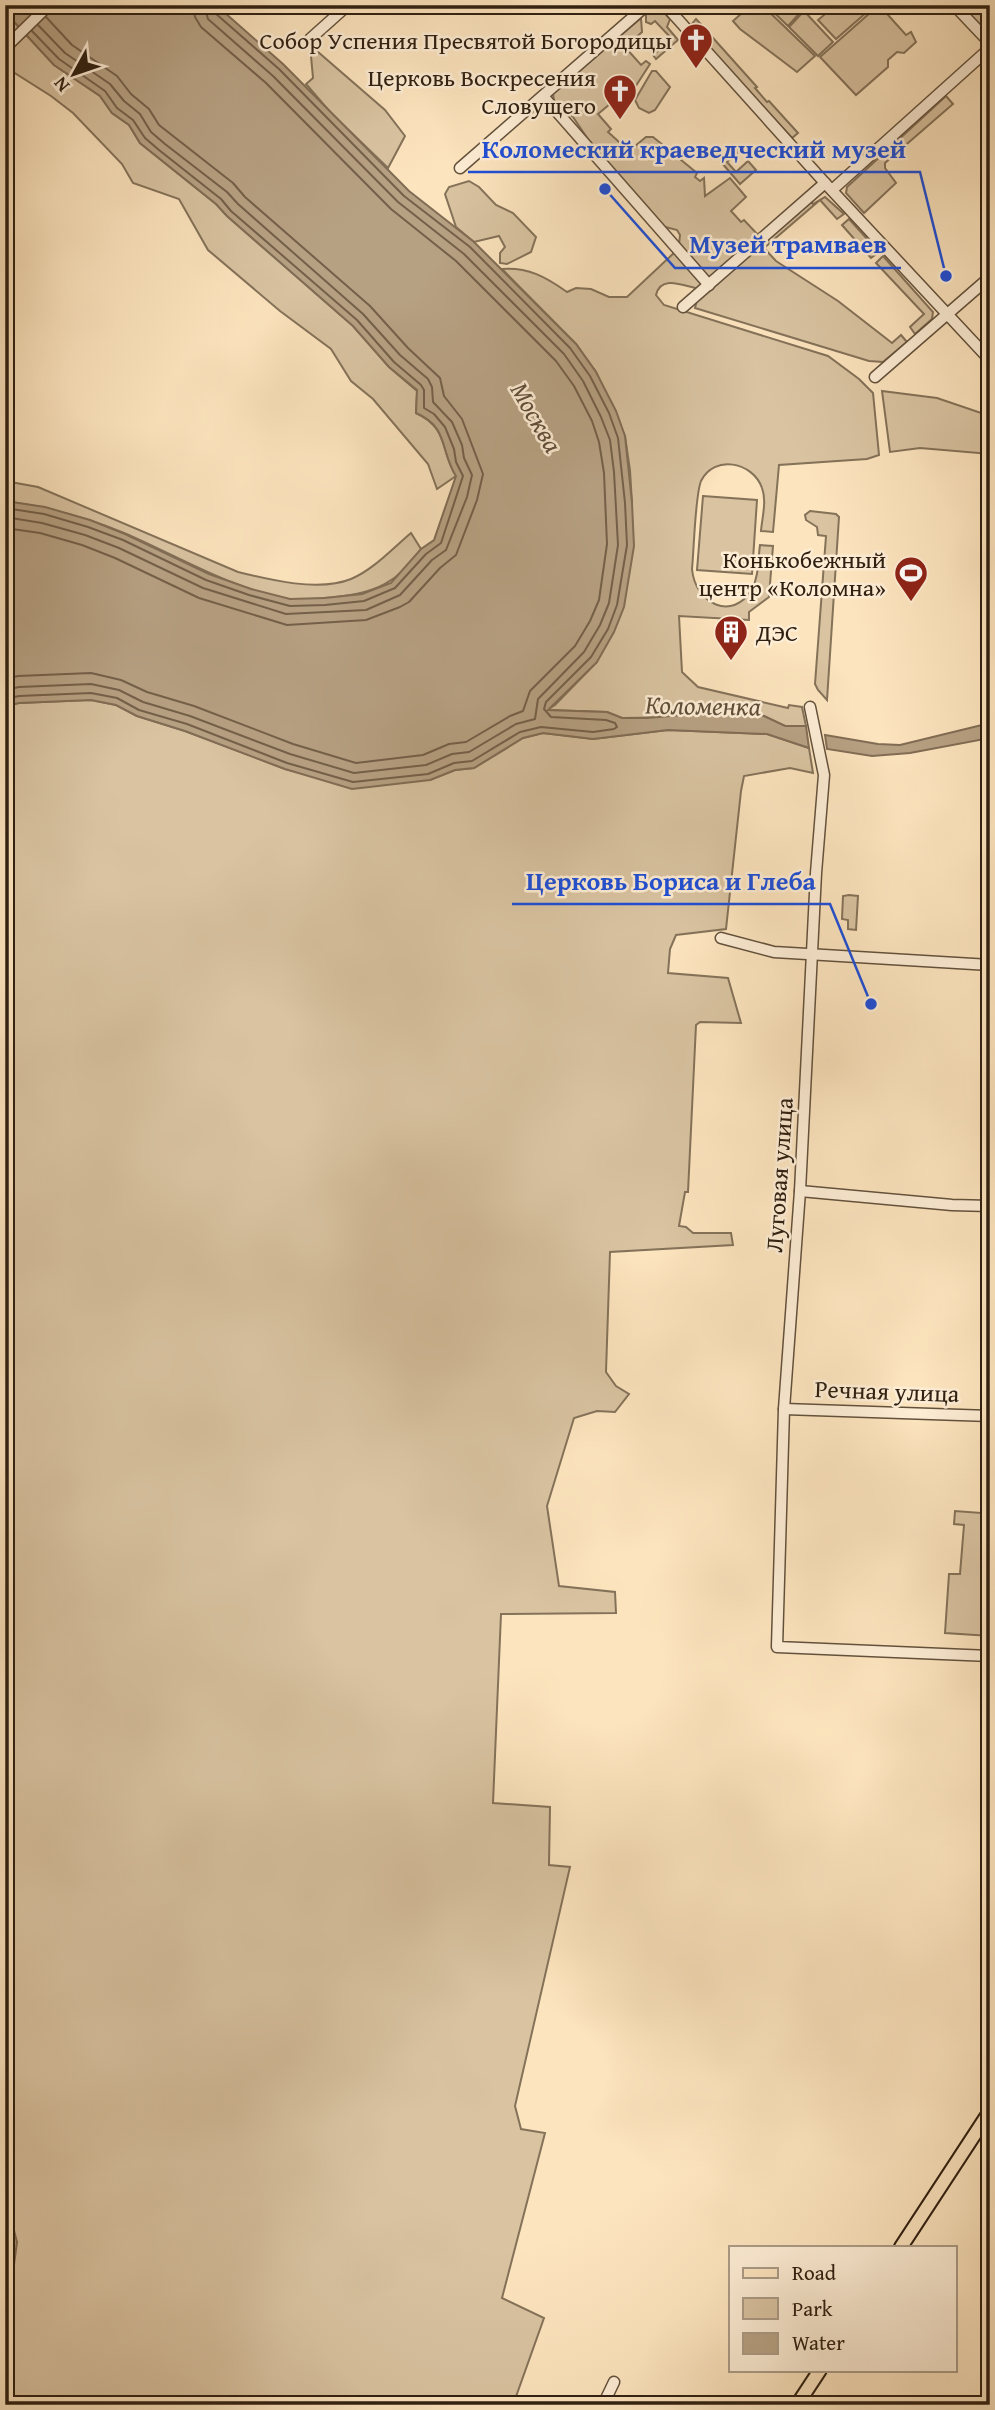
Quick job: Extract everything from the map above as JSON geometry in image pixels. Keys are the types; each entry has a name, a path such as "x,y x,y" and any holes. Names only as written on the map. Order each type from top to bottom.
{"main road":[{"path":"902,2246 990,2111"},
{"path":"797,2405 819,2372"}],"street":[{"path":"5,48 49,5"},
{"path":"310,39 348,5"},
{"path":"460,168 647,5"},
{"path":"666,5 829,187 990,360"},
{"path":"954,5 990,43"},
{"path":"683,307 829,187 990,48"},
{"path":"981,57 990,69"},
{"path":"543,96 709,285"},
{"path":"876,377 990,277"},
{"name":"Луговая улица","path":"810,707 824,775 800,1191 783,1409 777,1647 990,1656"},
{"path":"721,939 774,952 812,956 990,965"},
{"path":"800,1191 990,1206"},
{"name":"Речная улица","path":"783,1409 990,1416"},
{"path":"603,2405 614,2382"}],"green space":[{"path":"751,5 762,5 815,56 797,72 740,29 733,21"},
{"path":"766,5 807,5 788,26"},
{"path":"836,5 875,5 836,39 818,20"},
{"path":"879,5 906,35 911,32 916,42 904,53 897,52 888,60 888,67 856,95 820,57"},
{"path":"960,5 969,10 974,5 990,5 990,36"},
{"path":"651,8 661,9 670,19 667,27 678,40 656,59 653,55 672,39 655,21 651,24 646,22 646,12"},
{"path":"804,11 833,42 818,56 789,27"},
{"path":"5,12 54,65 100,96 112,113 129,125 140,143 216,204 353,326 389,367 417,391 416,413 427,419 439,433 456,476 437,489 428,464 373,399 351,381 331,349 280,311 208,250 179,199 133,183 122,164 73,113 10,70 5,64"},
{"path":"641,18 642,32 625,47 641,65 646,61 650,64 630,95 617,92 620,103 616,107 610,104 598,114 611,129 608,132 629,151 646,137 653,137 697,173 695,177 700,181 704,178 705,196 730,178 746,197 731,211 759,236 710,278 679,245 680,235 677,230 662,226 594,148 573,117 554,102 553,93"},
{"path":"696,19 757,87 755,88 767,102 769,101 798,133 792,138 694,32 692,24"},
{"path":"310,45 385,110 405,136 388,168 331,113 306,84 313,78"},
{"path":"652,71 656,71 670,87 655,110 649,113 639,108 635,100"},
{"path":"946,96 953,104 885,163 885,168 896,183 864,213 846,193 847,187"},
{"path":"737,148 739,151 727,162 736,172 748,161 756,170 740,184 721,162"},
{"path":"469,181 479,187 496,205 513,213 536,237 531,252 507,264 500,263 500,253 505,247 499,236 474,242 456,227 445,194 449,187"},
{"path":"825,197 844,214 837,219 820,200 764,248 776,261 838,301 892,343 901,335 907,342 883,362 869,361 695,308 697,300 811,202 813,204"},
{"path":"849,219 879,252 871,258 842,225"},
{"path":"676,251 703,285 699,289 674,283 663,285 656,295 664,305 828,356 873,393 879,455 867,459 779,465 773,532 761,531 764,504 762,488 757,479 742,467 724,464 715,467 707,472 699,488 692,569 700,592 707,599 725,606 735,605 744,599 754,584 760,545 773,546 769,597 749,612 749,620 679,616 682,672 698,687 788,708 789,705 802,707 806,726 785,726 764,716 622,718 607,712 547,710 597,662 632,503 630,470 625,436 596,372 576,344 502,269 536,274 567,292 576,288 591,289 609,297 627,297"},
{"path":"883,256 933,312 932,319 915,334 910,327 924,314 876,263"},
{"path":"882,391 937,398 990,416 990,454 920,448 890,452"},
{"path":"5,481 38,487 238,572 279,581 324,585 351,579 375,564 411,533 421,549 404,570 374,589 336,597 288,599 224,579 95,522 5,501"},
{"path":"703,496 757,500 752,574 697,570"},
{"path":"810,511 836,514 839,517 827,700 815,684 826,536 818,535 817,527 806,520 805,515"},
{"path":"91,700 116,705 137,716 285,769 313,776 430,780 455,770 474,768 523,738 543,733 593,739 668,730 767,734 809,748 813,773 790,768 744,776 726,929 676,935 670,949 668,973 728,978 741,1023 700,1022 696,1025 688,1192 685,1192 679,1226 686,1227 693,1233 731,1233 733,1245 610,1252 606,1372 616,1386 629,1394 615,1412 597,1411 574,1418 547,1506 559,1586 615,1592 616,1613 501,1614 493,1803 550,1807 549,1865 570,1867 515,2106 521,2129 545,2133 502,2298 544,2318 513,2405 5,2405 5,2332 14,2264 7,2188 7,2157 13,2129 12,2106 5,2083 5,706"},
{"path":"843,896 858,896 856,930 848,929 848,920 842,919"},
{"path":"981,1510 990,1510 990,1636 945,1633 949,1574 960,1574 964,1525 954,1524 955,1511 981,1513"}],"water":[{"name":"Москва","path":"5,5 216,5 283,64 409,191 474,242 576,344 596,372 616,411 625,436 634,546 624,607 614,632 597,662 548,710 607,712 622,718 728,711 764,716 785,726 806,726 809,748 767,734 668,730 593,739 543,733 523,738 474,768 455,770 430,780 352,789 285,769 137,716 116,705 91,700 5,706 5,501 45,507 90,520 209,574 251,589 290,599 325,598 362,594 391,583 421,549 434,540 456,476 439,432 427,419 416,413 417,390 389,367 353,326 216,204 140,143 129,125 112,113 100,96 54,65 5,12"},
{"path":"990,723 990,738 910,753 872,756 827,749 825,735 900,745"},
{"path":"5,2083 12,2106 13,2129 7,2157 7,2188 17,2242 5,2332"}],"place":[{"name":"Собор Успения Пресвятой Богородицы","path":"696,70"},
{"name":"Церковь Воскресения Словущего","path":"620,121"},
{"name":"Музей трамваев","path":"605,189"},
{"name":"Коломеский краеведческий музей","path":"946,276"},
{"name":"Конькобежный центр «Коломна»","path":"911,603"},
{"name":"ДЭС","path":"731,662"},
{"name":"Церковь Бориса и Глеба","path":"871,1004"}],"water label":[{"name":"Коломенка","path":"703,705"}]}
